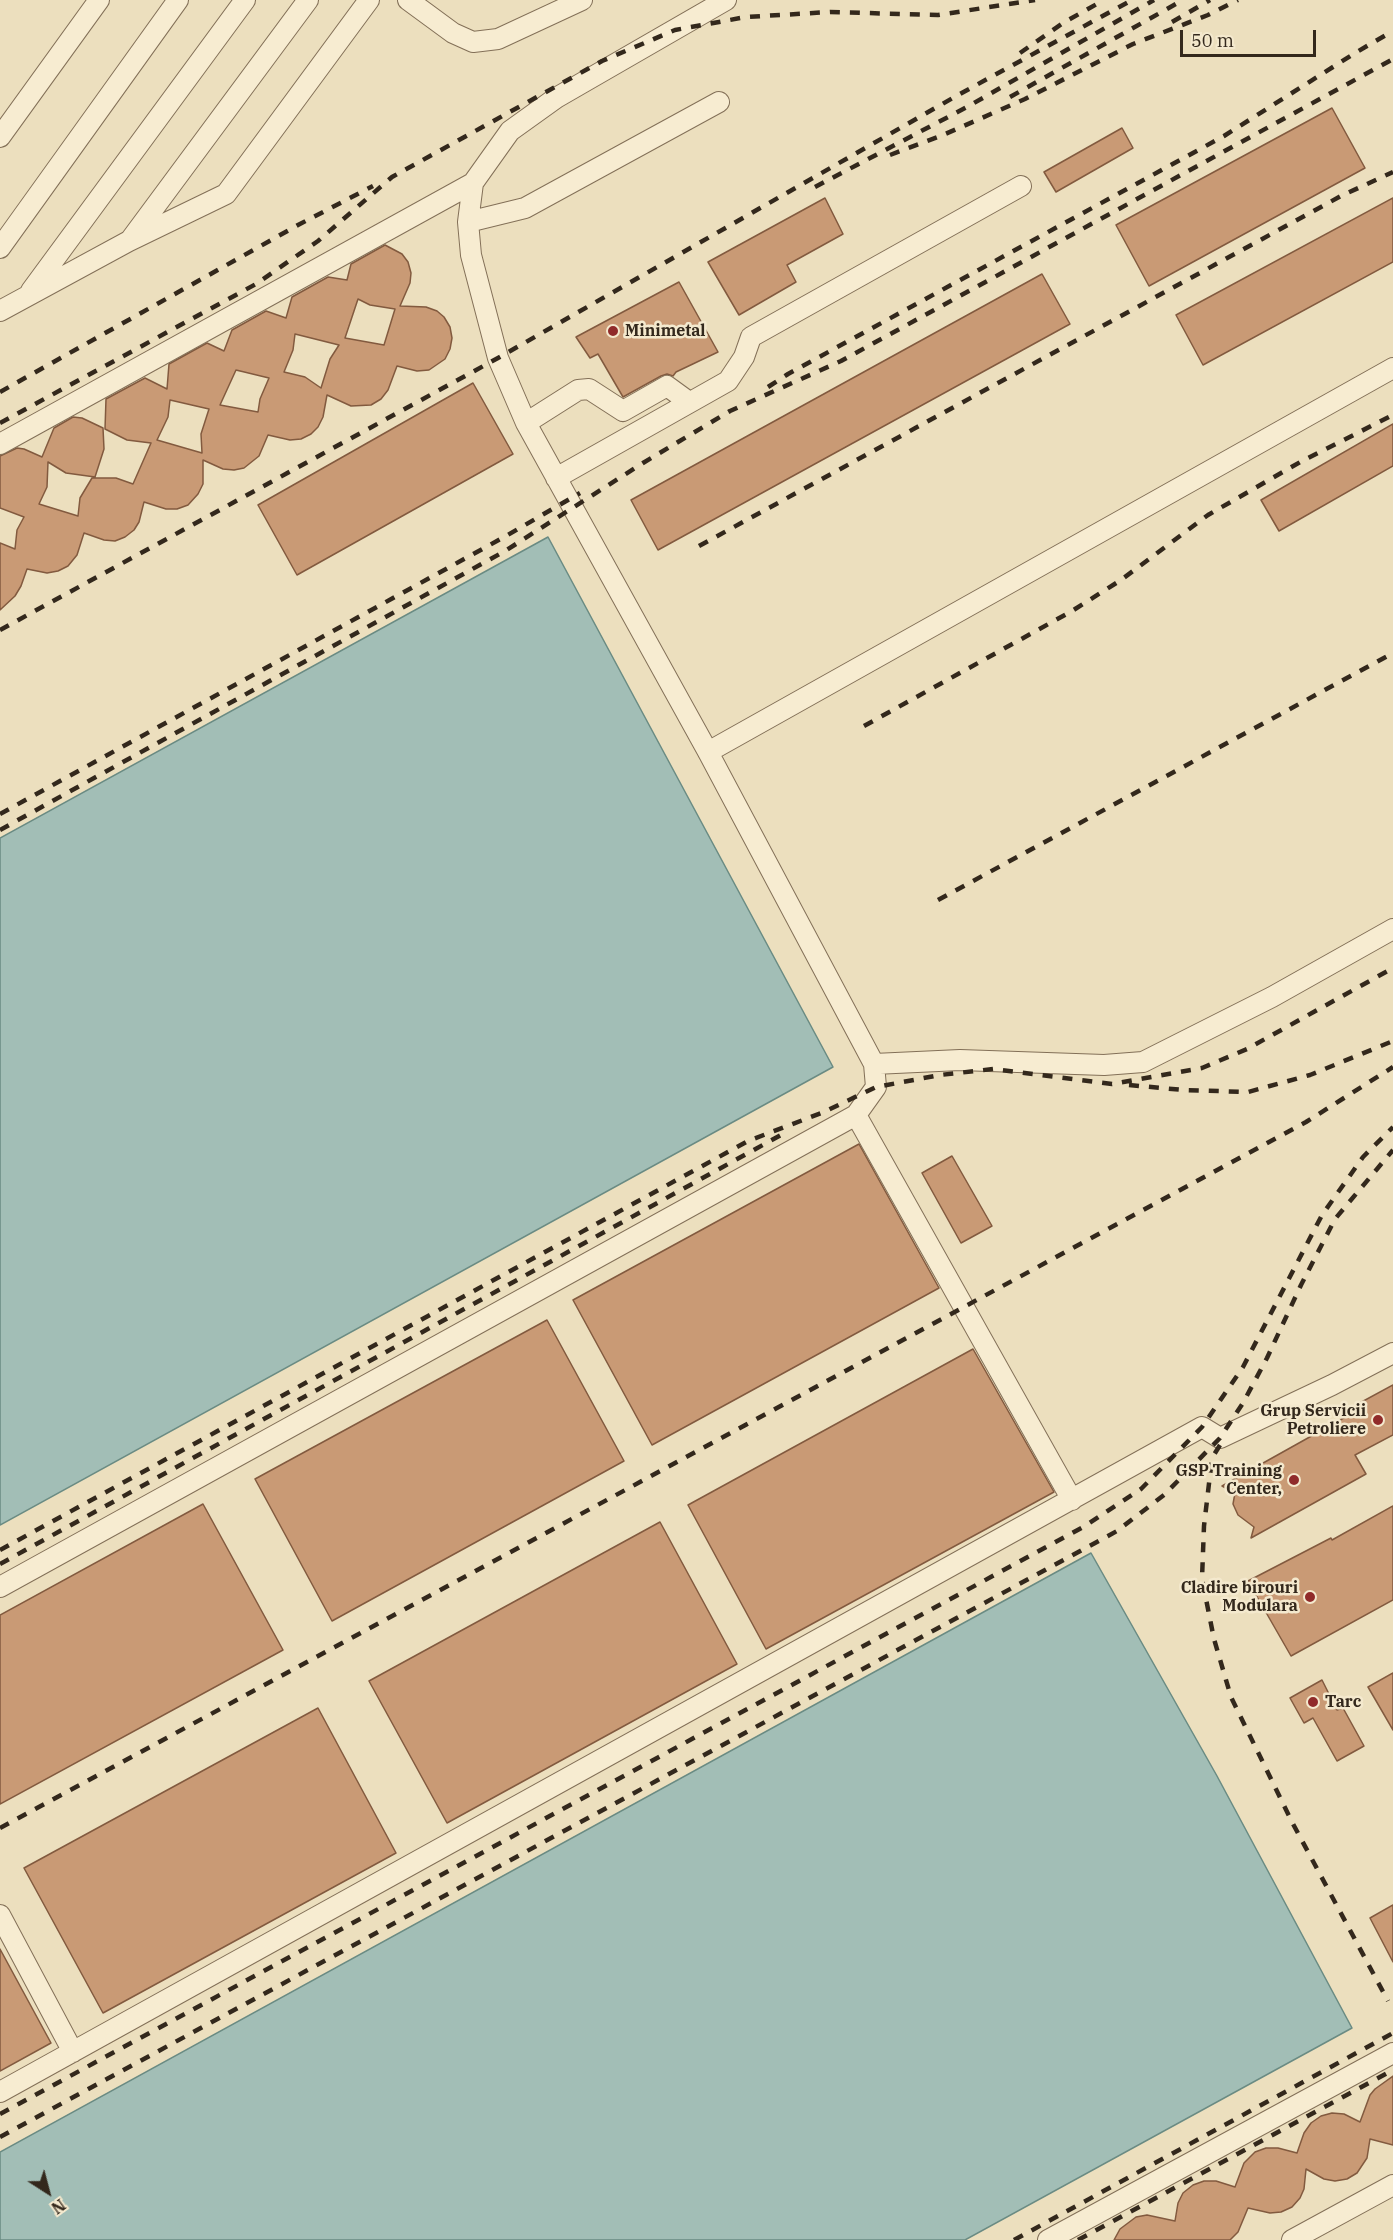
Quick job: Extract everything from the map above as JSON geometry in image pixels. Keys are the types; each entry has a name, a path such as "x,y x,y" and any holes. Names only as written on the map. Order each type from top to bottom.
{"street":[{"path":"0,137 99,0"},
{"path":"0,248 178,0"},
{"path":"27,296 244,0"},
{"path":"129,241 309,0"},
{"path":"0,311 129,241 226,194 369,0"},
{"path":"408,0 453,33 473,42 498,39 582,0"},
{"path":"0,444 473,183 510,131 546,105 726,0"},
{"path":"468,222 525,208 719,102"},
{"path":"0,1587 856,1114 876,1087 874,1064 708,752 526,423 498,358 471,255 468,222 473,183"},
{"path":"556,478 728,381 744,357 751,337 1021,186"},
{"path":"708,752 1393,368"},
{"path":"526,423 578,390 589,389 623,411 667,386 689,402"},
{"path":"874,1064 960,1060 1104,1065 1143,1062 1272,997 1393,929"},
{"path":"856,1114 1072,1500"},
{"path":"0,2092 1202,1427 1220,1438 1332,1385 1393,1353"},
{"path":"0,1915 73,2052"},
{"path":"1048,2240 1393,2053"},
{"path":"1292,2240 1393,2185"}],"water":[{"path":"548,537 833,1067 0,1525 0,838"},
{"path":"1091,1553 1217,1776 1352,2028 965,2240 0,2240 0,2152"}],"building":[{"path":"1332,108 1365,168 1149,286 1116,225"},
{"path":"1122,128 1133,148 1056,192 1044,172"},
{"path":"825,198 843,234 787,265 796,282 739,315 708,262"},
{"path":"1393,198 1393,262 1203,365 1176,315"},
{"path":"385,245 402,254 408,262 411,273 410,283 400,306 426,307 437,311 444,317 450,327 452,338 445,359 429,370 417,371 397,366 388,390 381,399 371,405 351,406 327,395 323,417 311,434 301,439 290,440 268,435 259,456 244,468 223,469 203,460 203,484 188,505 177,509 166,509 144,502 139,522 134,530 115,541 84,533 77,555 68,566 47,573 27,569 15,596 0,610 0,543 15,549 17,530 24,517 0,508 0,456 17,448 42,457 54,428 73,417 82,418 103,428 104,449 95,477 66,473 48,462 47,487 39,504 78,516 80,498 92,478 116,478 133,484 151,443 127,440 105,429 106,399 145,378 167,389 169,364 207,343 224,351 232,330 266,311 286,318 292,297 328,277 347,280 351,264","holes":["358,299 370,305 395,309 384,345 345,338","295,334 339,345 330,359 321,388 305,377 284,372 293,350","236,370 269,378 260,399 258,412 220,405","170,400 209,409 201,434 202,453 157,440 168,417"]},
{"path":"1042,274 1070,324 658,550 631,500"},
{"path":"679,282 718,352 676,372 673,376 667,374 661,376 623,397 598,354 590,358 576,337"},
{"path":"473,383 513,454 297,575 258,505"},
{"path":"1393,424 1393,466 1279,531 1261,500"},
{"path":"859,1144 939,1288 652,1445 573,1300"},
{"path":"952,1156 992,1226 961,1243 922,1173"},
{"path":"547,1320 624,1461 332,1621 255,1479"},
{"path":"973,1349 1054,1492 766,1649 688,1505"},
{"name":"GSP Training Center,","path":"1393,1385 1393,1435 1355,1455 1366,1474 1251,1538 1254,1527 1238,1515 1233,1504 1235,1493 1222,1486 1358,1410 1356,1405"},
{"path":"203,1504 283,1650 0,1804 0,1615"},
{"name":"Cladire birouri Modulara","path":"1393,1506 1393,1600 1291,1656 1248,1581 1331,1538 1332,1540"},
{"path":"660,1522 737,1664 447,1823 369,1681"},
{"path":"1393,1673 1393,1730 1368,1687"},
{"path":"1322,1680 1337,1710 1343,1708 1364,1746 1337,1761 1313,1718 1304,1723 1290,1698"},
{"path":"318,1708 396,1853 103,2013 24,1868"},
{"path":"1393,1905 1393,1962 1370,1918"},
{"path":"0,1949 51,2043 0,2071"},
{"path":"1393,2076 1393,2145 1370,2139 1367,2158 1357,2173 1347,2179 1335,2181 1324,2179 1306,2169 1304,2189 1292,2207 1281,2212 1270,2213 1248,2208 1238,2232 1230,2240 1114,2240 1120,2229 1136,2217 1147,2215 1175,2221 1178,2203 1183,2193 1193,2185 1204,2181 1216,2181 1235,2187 1244,2163 1255,2152 1266,2148 1278,2148 1297,2153 1304,2133 1311,2123 1321,2116 1332,2113 1344,2114 1360,2122 1370,2095"}],"railway":[{"path":"0,423 256,284 318,241 392,177 602,61 675,30 746,17 830,12 938,15 1035,0"},
{"path":"1020,53 1063,23 1104,0"},
{"path":"0,630 498,358 958,95 1132,0"},
{"path":"815,187 967,107 1154,0"},
{"path":"1010,97 1183,0"},
{"path":"1172,22 1210,0"},
{"path":"890,155 943,135 1025,99 1133,44 1208,15 1238,0"},
{"path":"768,387 1224,136 1393,31"},
{"path":"0,830 505,551 643,463 730,411 841,361 1393,59"},
{"path":"699,546 1341,196 1393,172"},
{"path":"0,392 298,225 373,186"},
{"path":"864,726 1072,611 1121,580 1208,515 1302,461 1393,415"},
{"path":"0,814 580,493"},
{"path":"938,900 1393,653"},
{"path":"0,1550 748,1141 824,1112 876,1087 940,1075 993,1069 1112,1084 1202,1068 1247,1049 1393,968"},
{"path":"1129,1085 1183,1090 1248,1092 1310,1075 1393,1041"},
{"path":"0,1828 1306,1122 1393,1067"},
{"path":"0,2114 1085,1526 1141,1489 1202,1427 1243,1367 1322,1215 1363,1157 1393,1127"},
{"path":"0,1564 781,1135"},
{"path":"0,2137 1117,1531 1164,1495 1220,1438 1243,1403 1267,1358 1335,1219 1393,1150"},
{"path":"1220,1445 1212,1458 1204,1526 1202,1579 1214,1639 1231,1697 1292,1822 1388,2001"},
{"path":"1014,2240 1393,2033"},
{"path":"1078,2240 1393,2070"}],"place":[{"name":"Minimetal","path":"613,331"},
{"name":"Grup Servicii Petroliere","path":"1378,1420"},
{"name":"GSP Training Center,","path":"1294,1480"},
{"name":"Cladire birouri Modulara","path":"1310,1597"},
{"name":"Tarc","path":"1313,1702"}]}
